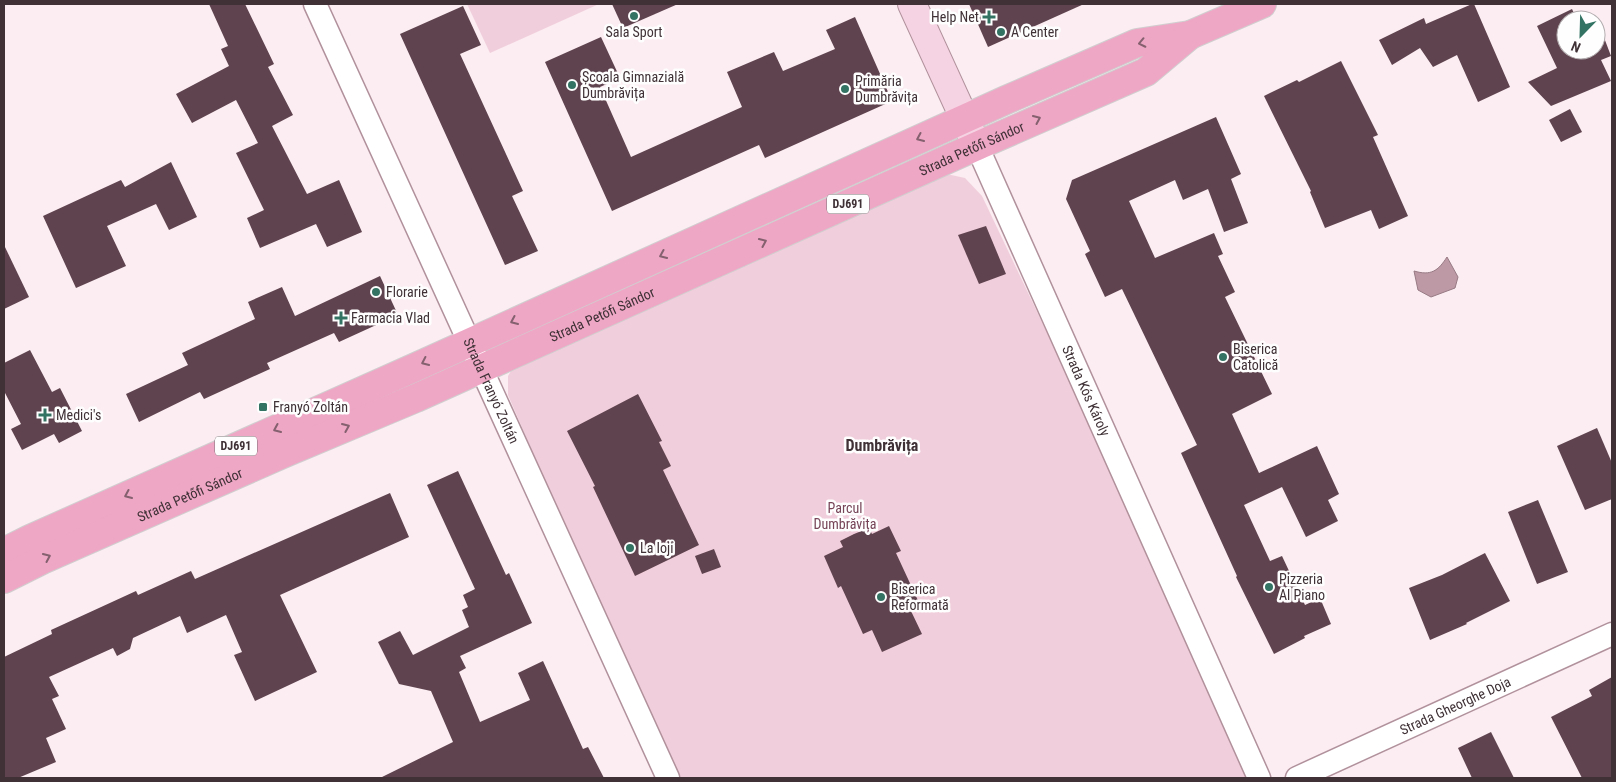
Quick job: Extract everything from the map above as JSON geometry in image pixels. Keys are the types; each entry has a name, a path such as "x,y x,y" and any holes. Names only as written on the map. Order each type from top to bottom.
{"main road":[{"name":"Strada Petőfi Sándor","path":"4,552 964,118 1137,43 1190,35 1262,4"},
{"name":"Strada Petőfi Sándor","path":"4,579 42,560 258,465 482,369 1146,72 1190,35"}],"street":[{"name":"Strada Franyó Zoltán","path":"314,4 668,778"},
{"name":"Strada Kós Károly","path":"912,4 1259,778"},
{"name":"Strada Gheorghe Doja","path":"1297,778 1612,634"}],"green space":[{"path":"467,4 599,4 490,53"},
{"name":"Parcul Dumbrăvița","path":"942,173 965,178 982,196 1259,778 673,778 508,395 508,376 517,361"}],"shaded area":[{"path":"1447,257 1458,277 1455,288 1431,297 1418,290 1414,271 1425,273 1434,271"}],"building":[{"path":"209,4 245,4 274,64 268,67 293,115 272,126 307,194 339,180 362,232 327,247 316,224 260,248 247,218 264,210 236,153 258,143 236,100 192,123 176,94 229,66 221,49 228,46"},
{"name":"Sala Sport","path":"612,4 678,4 623,28"},
{"name":"A Center","path":"969,4 1084,4 988,47"},
{"path":"1474,4 1510,87 1478,102 1457,55 1433,67 1420,48 1392,65 1379,40 1424,18 1426,24"},
{"path":"463,6 481,45 460,54 523,191 512,196 538,251 505,265 400,34"},
{"path":"855,17 892,101 765,158 759,145 612,211 545,62 601,37 620,78 600,87 631,157 742,107 727,72 774,52 783,71 835,49 826,30"},
{"path":"1556,17 1556,60 1601,60 1611,81 1551,106 1528,82 1557,68 1537,26"},
{"path":"1606,43 1611,56 1606,58"},
{"path":"1341,61 1378,135 1373,137 1408,216 1379,229 1371,210 1325,228 1311,191 1264,96 1297,80 1299,82"},
{"path":"1570,109 1582,132 1561,142 1549,120"},
{"path":"1216,117 1241,174 1231,179 1248,223 1224,232 1208,189 1183,200 1175,180 1129,201 1155,258 1214,233 1223,254 1218,256 1235,292 1225,297 1272,394 1232,414 1259,473 1317,446 1339,494 1328,500 1338,521 1306,537 1282,487 1244,505 1270,561 1282,556 1305,605 1320,598 1331,624 1304,636 1305,638 1274,654 1236,577 1181,453 1197,445 1122,289 1105,297 1085,254 1090,251 1066,199 1072,180"},
{"path":"171,162 197,217 169,230 156,204 107,226 126,266 76,288 43,216 121,180 125,187"},
{"path":"986,226 1006,274 979,284 958,235"},
{"path":"4,245 29,297 4,309"},
{"path":"380,276 398,315 339,342 334,333 267,363 270,369 204,399 200,392 139,422 126,394 188,365 182,353 255,319 248,302 282,287 295,316"},
{"path":"30,350 52,392 60,388 82,431 59,443 54,434 22,450 11,429 21,424 4,391 4,363"},
{"path":"638,394 662,441 659,442 671,466 663,470 699,545 635,576 593,487 595,486 567,431"},
{"path":"1597,428 1612,463 1612,499 1585,510 1557,446"},
{"path":"458,471 506,575 509,573 532,623 460,656 466,668 459,672 480,722 530,700 518,673 543,661 583,749 588,747 604,778 380,778 453,742 431,691 399,684 378,642 400,631 413,655 469,627 462,610 468,607 463,595 475,589 427,485"},
{"path":"390,493 409,537 280,595 317,672 255,701 234,655 242,652 226,615 187,633 180,616 133,638 130,649 117,656 113,648 49,677 59,696 52,699 66,729 46,738 56,762 18,778 4,778 4,657 52,634 51,630 136,591 138,595 191,571 195,579"},
{"path":"1538,500 1568,572 1537,584 1508,512"},
{"name":"Biserica Reformată","path":"889,526 901,551 896,553 921,607 911,611 922,634 882,652 872,630 863,634 841,586 838,588 824,556 843,547 840,541 854,534 869,528 872,534"},
{"path":"714,549 721,567 702,574 695,556"},
{"path":"1485,553 1510,601 1467,624 1430,640 1409,588 1442,575"},
{"path":"1612,677 1612,778 1582,778 1551,717 1592,696 1589,690"},
{"path":"1491,732 1514,778 1472,778 1458,748"}],"place":[{"name":"Sala Sport","path":"634,16"},
{"name":"Help Net","path":"989,17"},
{"name":"A Center","path":"1001,32"},
{"name":"Școala Gimnazială Dumbrăvița","path":"572,85"},
{"name":"Primăria Dumbrăvița","path":"845,89"},
{"name":"Florarie","path":"376,292"},
{"name":"Farmacia Vlad","path":"341,318"},
{"name":"Biserica Catolică","path":"1223,357"},
{"name":"Franyó Zoltán","path":"263,407"},
{"name":"Medici's","path":"45,415"},
{"name":"La Ioji","path":"630,548"},
{"name":"Pizzeria Al Piano","path":"1269,587"},
{"name":"Biserica Reformată","path":"881,597"}],"district":[{"name":"Dumbrăvița","path":"882,445"}]}
